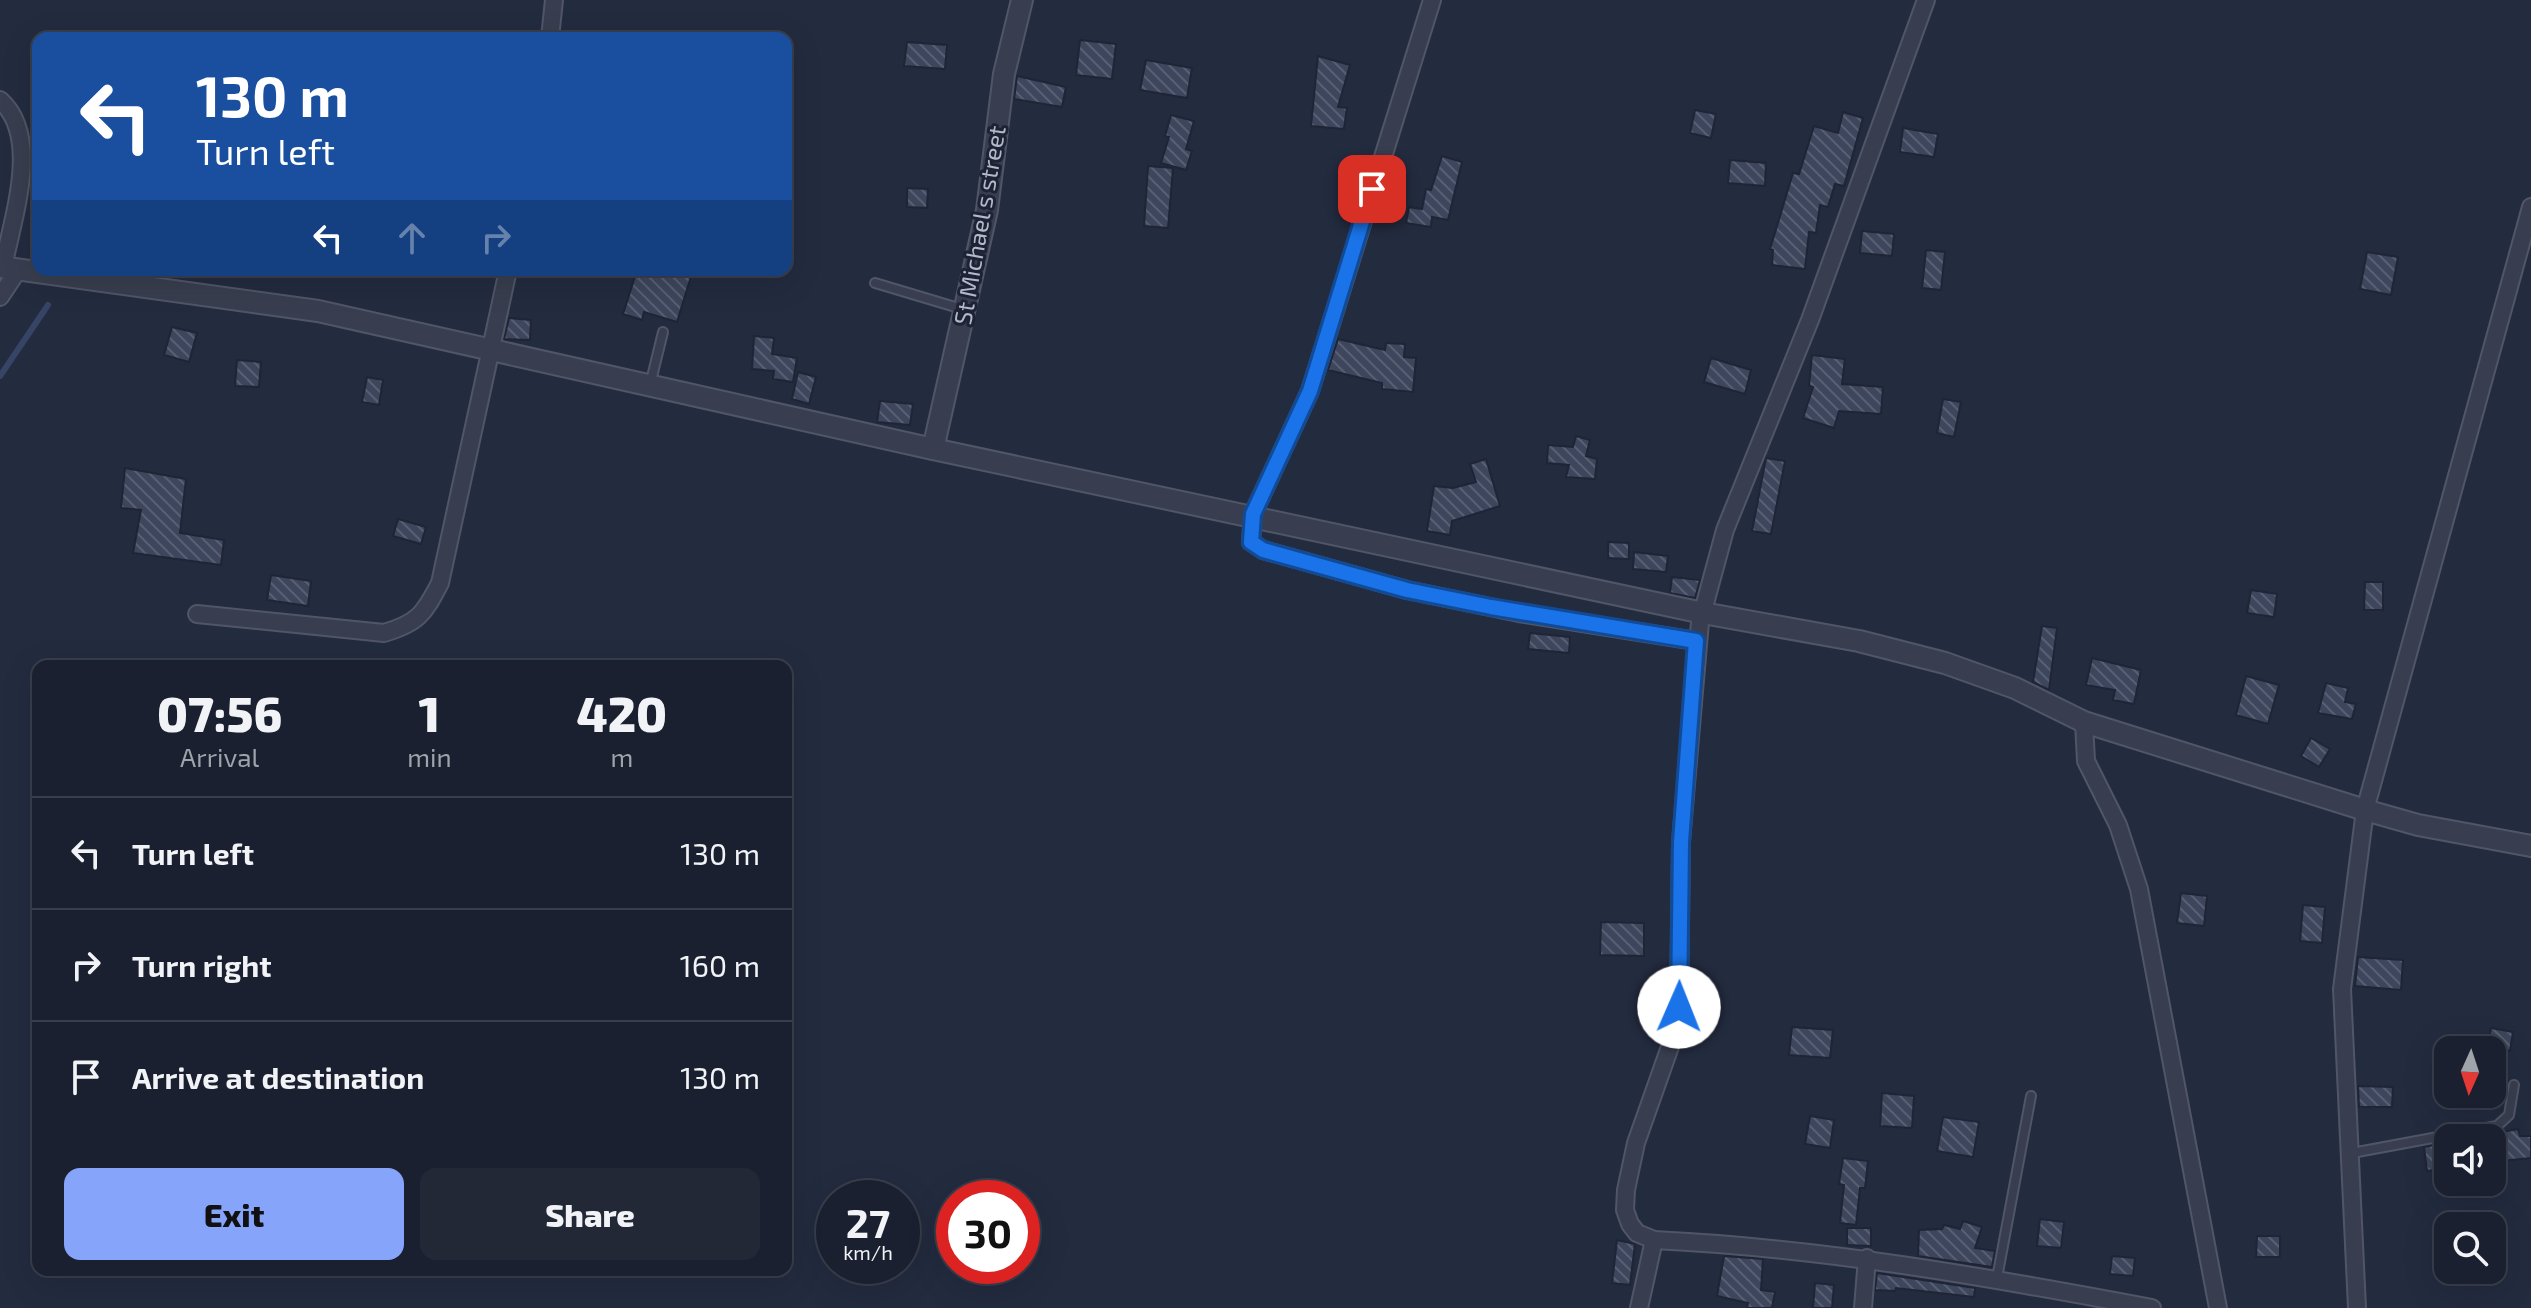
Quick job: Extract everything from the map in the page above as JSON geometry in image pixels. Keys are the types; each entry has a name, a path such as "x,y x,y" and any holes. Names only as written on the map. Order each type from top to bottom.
{"street":[{"path":"551,32 554,0"},
{"name":"St Michael s street","path":"933,449 987,210 1004,74 1022,0"},
{"path":"1432,0 1310,391 1251,524 1255,547 1407,590 1519,613 1859,641 1945,663 2015,688 2084,722 2365,810 2418,825 2531,846"},
{"path":"1926,0 1810,320 1725,530 1699,628 1681,842 1679,1007 1672,1041 1636,1143 1625,1210 1637,1233 1654,1240 1733,1244 1867,1258 1997,1278 2152,1308"},
{"path":"0,100 12,110 22,134 23,157 0,297"},
{"path":"2357,1308 2342,989 2365,810 2531,207"},
{"path":"7,268 32,271"},
{"path":"65,276 318,311 487,360 650,385 1699,628"},
{"path":"197,614 384,633 409,625 426,610 440,583 507,276"},
{"path":"2084,722 2086,761 2118,825 2139,889 2218,1308"},
{"path":"1639,1308 1654,1240"},
{"path":"1863,1308 1867,1258"}],"lane":[{"path":"875,283 966,310"},
{"path":"650,385 663,332"},
{"path":"2352,1153 2497,1126 2509,1115 2514,1085"},
{"path":"1997,1278 2031,1096"}],"building":[{"path":"1080,40 1116,44 1112,79 1076,75"},
{"path":"907,42 947,45 945,69 904,66"},
{"path":"1318,56 1350,65 1338,107 1347,108 1344,129 1311,126"},
{"path":"1146,60 1192,68 1187,98 1140,90"},
{"path":"1017,76 1066,87 1062,107 1014,99"},
{"path":"1695,110 1716,114 1711,138 1690,133"},
{"path":"1843,112 1863,118 1844,186 1835,184 1828,207 1820,205 1816,233 1809,232 1805,269 1772,265 1773,250 1770,249 1793,173 1799,174 1814,126 1838,133"},
{"path":"1171,115 1194,121 1186,149 1192,151 1186,170 1161,163 1169,137 1165,136"},
{"path":"1903,128 1938,134 1934,157 1900,152"},
{"path":"1442,156 1462,162 1448,220 1432,217 1431,227 1406,223 1409,207 1422,209 1426,189 1431,190"},
{"path":"1730,160 1766,163 1765,186 1728,183"},
{"path":"1148,166 1173,168 1168,228 1144,226"},
{"path":"907,188 928,189 927,208 907,207"},
{"path":"1862,231 1894,234 1892,256 1860,253"},
{"path":"1926,250 1945,252 1941,290 1922,288"},
{"path":"2367,252 2398,257 2391,295 2360,289"},
{"path":"635,276 691,276 677,322 644,312 642,320 623,314"},
{"path":"509,318 531,320 530,340 504,339"},
{"path":"172,327 197,333 189,362 164,355"},
{"path":"754,336 774,338 772,354 797,358 793,382 773,379 774,371 752,369"},
{"path":"1338,339 1385,350 1386,343 1405,344 1404,357 1416,358 1413,392 1382,389 1382,383 1328,370"},
{"path":"1812,355 1845,359 1842,384 1883,387 1881,414 1839,411 1834,428 1803,418 1813,387 1809,386"},
{"path":"1711,358 1751,370 1745,394 1704,382"},
{"path":"237,360 261,362 259,387 235,386"},
{"path":"798,372 816,377 809,404 792,399"},
{"path":"367,377 383,380 379,405 362,402"},
{"path":"1943,399 1961,402 1954,437 1937,433"},
{"path":"880,401 913,404 910,425 877,422"},
{"path":"1576,436 1590,440 1586,456 1597,459 1595,479 1566,477 1569,465 1547,463 1548,445 1573,447"},
{"path":"1766,458 1785,461 1771,534 1752,531"},
{"path":"1486,459 1500,506 1452,521 1450,535 1427,531 1434,486 1453,488 1476,482 1470,464"},
{"path":"125,468 186,479 180,533 224,540 221,565 133,553 141,510 121,508"},
{"path":"398,519 426,527 421,544 393,536"},
{"path":"1608,542 1629,543 1629,559 1608,558"},
{"path":"1634,552 1668,556 1666,572 1633,569"},
{"path":"271,575 311,581 308,606 267,600"},
{"path":"1672,577 1700,580 1695,598 1670,593"},
{"path":"2365,582 2383,582 2383,610 2364,610"},
{"path":"2251,590 2277,594 2274,617 2247,613"},
{"path":"2042,626 2057,628 2049,690 2033,682"},
{"path":"1530,633 1570,637 1569,653 1528,649"},
{"path":"2092,658 2141,670 2134,704 2113,700 2115,690 2086,685"},
{"path":"2246,676 2279,685 2268,724 2236,715"},
{"path":"2326,683 2348,688 2345,702 2356,704 2352,719 2318,713"},
{"path":"2311,738 2330,749 2319,767 2301,756"},
{"path":"2181,893 2207,896 2204,926 2177,923"},
{"path":"2303,905 2325,907 2322,943 2300,941"},
{"path":"1601,922 1644,923 1644,956 1600,955"},
{"path":"2358,957 2403,960 2401,990 2355,986"},
{"path":"1792,1027 1833,1030 1830,1058 1789,1055"},
{"path":"2491,1028 2513,1032 2510,1051 2506,1050 2506,1036 2489,1036"},
{"path":"2358,1086 2393,1087 2392,1107 2359,1107"},
{"path":"1882,1093 1914,1096 1912,1128 1880,1126"},
{"path":"1810,1116 1834,1120 1830,1148 1805,1144"},
{"path":"1943,1117 1979,1122 1973,1157 1937,1151"},
{"path":"2518,1129 2520,1136 2531,1136 2531,1158 2506,1161 2506,1131"},
{"path":"2434,1145 2434,1170 2427,1171 2424,1147"},
{"path":"1843,1158 1868,1161 1865,1188 1860,1188 1856,1225 1840,1223 1844,1185 1839,1184"},
{"path":"2040,1219 2064,1222 2061,1248 2037,1246"},
{"path":"1963,1221 1982,1227 1975,1248 1995,1251 1992,1267 1918,1256 1919,1230 1942,1229 1944,1225 1960,1229"},
{"path":"1847,1228 1871,1228 1871,1246 1847,1245"},
{"path":"2257,1236 2280,1236 2280,1257 2256,1257"},
{"path":"1617,1240 1635,1244 1630,1285 1612,1283"},
{"path":"1724,1256 1763,1259 1761,1290 1775,1292 1772,1308 1747,1308 1748,1303 1717,1296"},
{"path":"2112,1256 2135,1258 2133,1276 2110,1274"},
{"path":"1877,1273 1975,1288 1974,1297 1896,1288 1895,1291 1875,1290"},
{"path":"1815,1283 1834,1285 1832,1308 1813,1308"}],"waterway":[{"path":"0,376 48,305"}],"route":[{"path":"1372,189 1310,391 1253,514 1251,542 1263,550 1407,590 1519,613 1617,626 1696,641 1681,842 1679,1007"}]}
